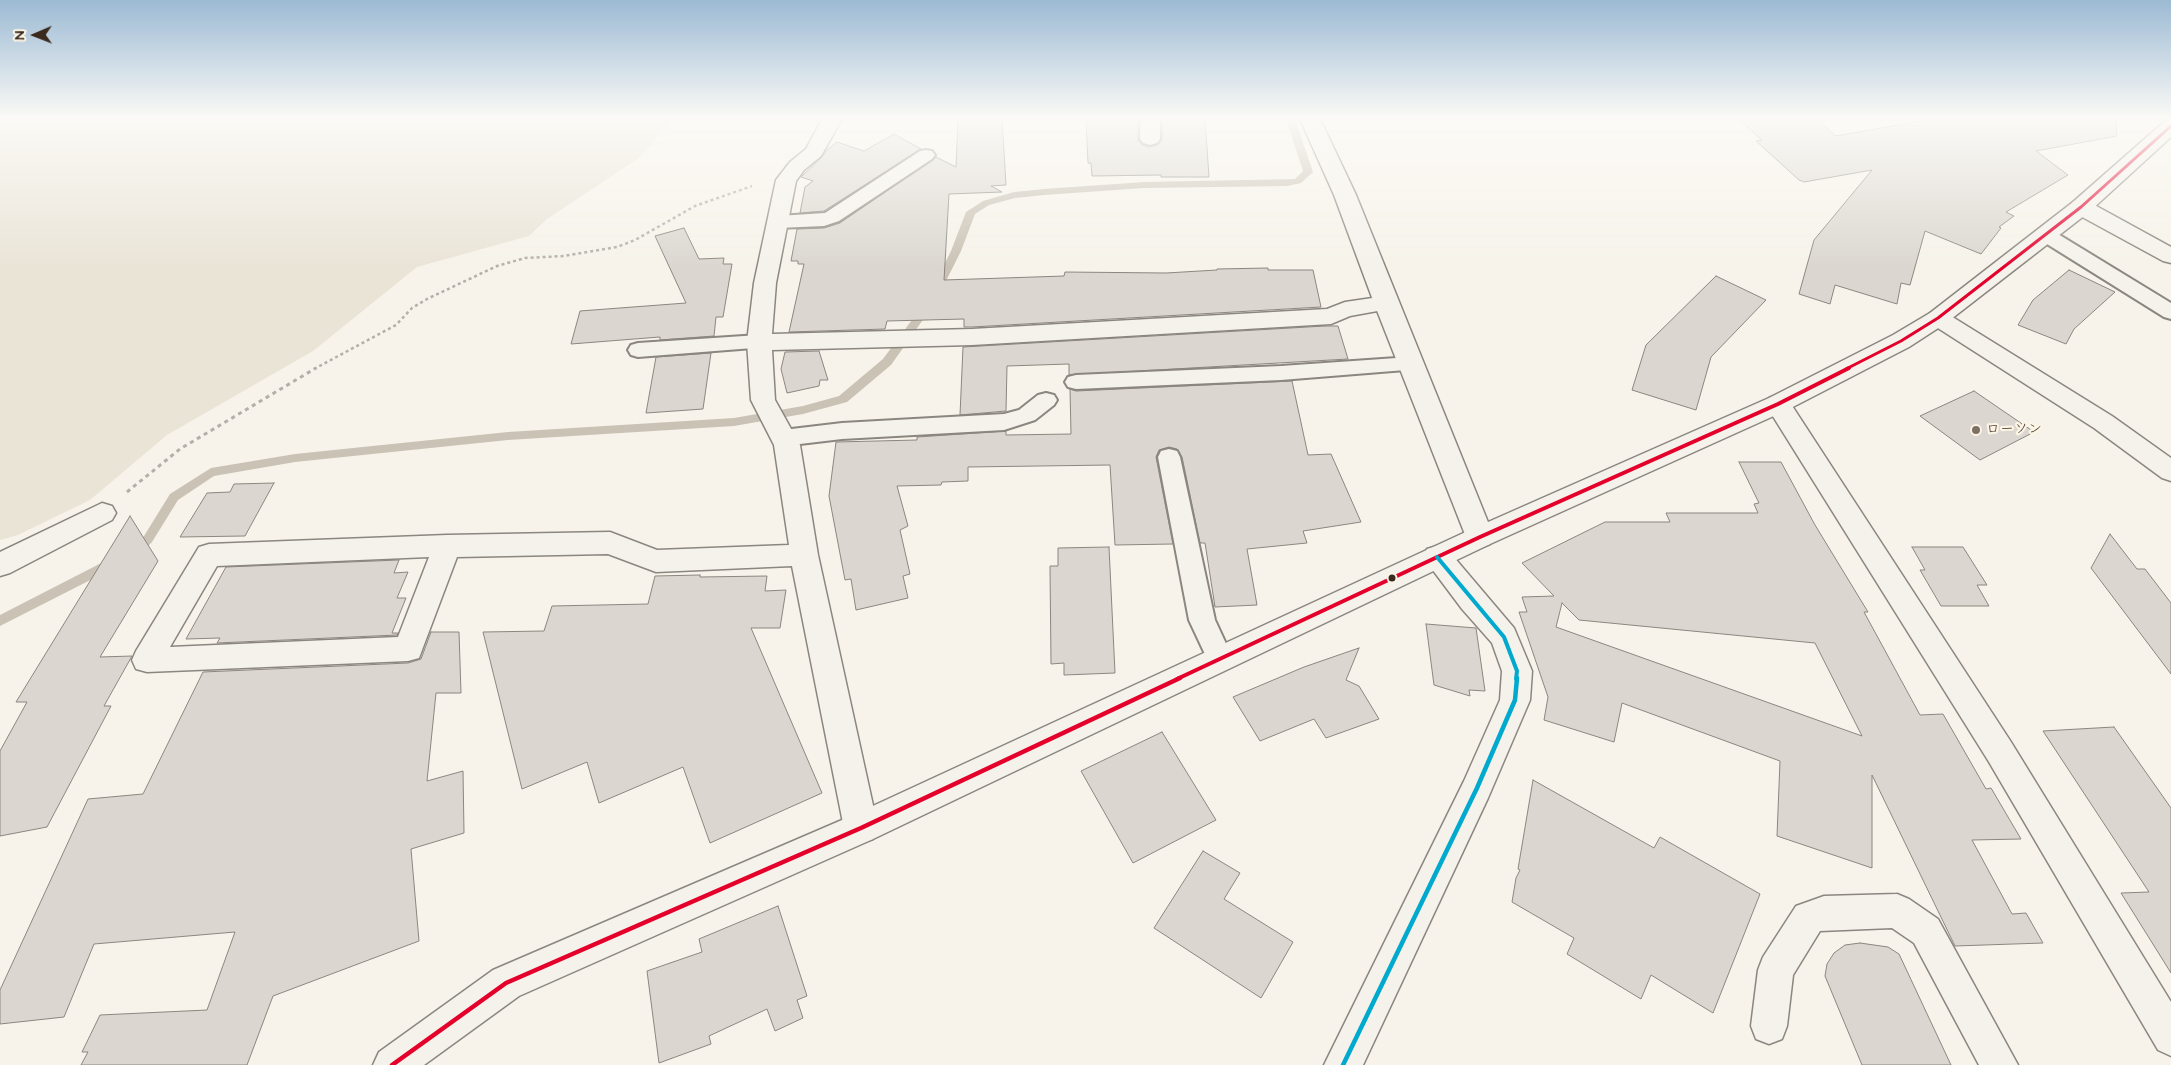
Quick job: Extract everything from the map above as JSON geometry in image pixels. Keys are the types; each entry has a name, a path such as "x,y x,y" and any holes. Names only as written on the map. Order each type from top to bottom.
{"main road":[{"path":"797,169 786,180 765,283 758,342 763,400 787,445 804,555 861,828"},
{"path":"1333,169 1480,537"},
{"path":"392,1065 506,983 861,828 1480,537 1778,404 1901,341 1938,318 2046,235 2082,207 2124,169"},
{"path":"2082,207 2171,256"},
{"path":"758,342 972,337 1331,316 1345,309 1386,303"},
{"path":"1938,318 2103,422 2171,471"},
{"path":"1778,404 2000,752 2171,1037"},
{"path":"0,565 102,513"},
{"path":"447,546 408,649 147,660 209,555 447,546 610,543 656,561 804,555"},
{"path":"1343,1065 1477,788 1515,700 1517,671 1504,637 1472,601 1438,557"},
{"path":"1769,1026 1776,970 1808,918 1824,913 1897,911 1926,931 1999,1065"}],"lane":[{"path":"778,222 824,220 832,217 906,169"},
{"path":"2046,235 2171,312"},
{"path":"638,350 758,342"},
{"path":"1076,382 1281,373 1411,364"},
{"path":"783,438 842,431 1004,422 1027,415 1046,400"},
{"path":"1169,457 1202,620 1220,659"}],"path":[{"path":"102,513 155,468 212,429 312,370 378,336 396,325 412,308 427,299 497,266 525,258 564,256 617,247 635,240 682,213 720,196 748,187 786,180"}],"shaded area":[{"path":"0,169 623,169 547,219 529,236 417,267 313,351 167,435 90,500 18,535 0,540"}],"building":[{"path":"810,169 890,169 824,211 800,213 805,187 813,181 801,177"},
{"path":"919,169 1005,169 1006,185 991,186 1002,192 949,194 944,280 1064,276 1065,272 1166,273 1268,268 1268,270 1313,270 1321,307 972,327 964,327 964,319 887,321 885,329 789,332 804,264 798,264 798,261 791,261 797,229 824,228 840,223"},
{"path":"1091,169 1208,169 1209,177 1161,177 1161,175 1092,176"},
{"path":"1787,169 2060,169 2068,175 2006,212 2014,216 1999,227 2001,228 1981,254 1925,231 1910,285 1901,283 1897,304 1835,285 1830,304 1799,294 1814,240 1872,170 1804,182"},
{"path":"684,228 699,259 724,258 723,264 732,264 723,317 716,317 714,336 660,340 660,337 571,344 580,311 686,303 655,236"},
{"path":"2069,270 2115,292 2074,329 2066,344 2018,325 2033,300"},
{"path":"1716,276 1766,300 1711,357 1696,410 1632,390 1646,345"},
{"path":"1338,326 1348,359 1069,375 1069,364 1007,366 1006,411 960,415 963,347"},
{"path":"819,351 828,380 820,380 819,386 787,393 781,369 785,352"},
{"path":"711,353 703,409 646,413 656,357"},
{"path":"1292,381 1308,455 1331,454 1361,522 1303,531 1307,543 1247,549 1257,605 1215,607 1205,543 1200,543 1182,457 1177,449 1169,447 1159,450 1156,457 1173,544 1115,545 1110,465 968,467 968,481 942,482 941,485 897,486 908,526 900,530 910,574 903,576 908,598 856,610 851,579 845,580 829,496 836,442 917,440 917,437 1006,431 1006,435 1071,434 1070,389 1076,391"},
{"path":"1974,391 2034,432 1980,460 1920,416"},
{"path":"1739,462 1781,462 1815,525 1868,612 1864,612 1920,715 1943,714 1986,789 1991,788 2021,839 1972,840 2012,914 2026,913 2043,943 1955,946 1872,775 1872,868 1777,836 1780,761 1622,703 1614,742 1544,720 1548,697 1519,612 1527,612 1522,597 1554,596 1522,563 1605,522 1670,522 1666,513 1758,513 1754,504 1759,503","holes":["1562,603 1579,620 1815,643 1862,736 1556,627"]},
{"path":"274,483 245,536 180,537 207,493 230,492 234,484"},
{"path":"130,516 158,561 100,657 132,656 104,706 111,706 47,827 0,836 0,751 27,702 16,702"},
{"path":"2110,534 2137,569 2145,569 2171,603 2171,674 2091,568"},
{"path":"1109,547 1115,673 1064,675 1064,663 1051,664 1050,566 1058,566 1058,548"},
{"path":"1912,547 1963,547 1987,585 1977,585 1989,606 1941,606 1920,570 1925,570"},
{"path":"399,560 394,573 408,572 397,598 406,598 392,633 398,633 397,635 217,643 220,638 186,639 226,567"},
{"path":"700,575 700,577 767,576 765,591 786,590 780,628 751,628 822,793 710,843 683,767 599,803 587,762 522,789 483,632 544,631 552,606 648,604 655,576"},
{"path":"1426,624 1476,628 1485,691 1469,690 1470,696 1434,685"},
{"path":"431,632 459,632 461,693 436,693 427,781 463,771 464,833 411,849 419,941 273,996 247,1065 81,1065 88,1052 82,1052 100,1015 207,1010 235,932 94,944 64,1017 0,1024 0,990 88,799 143,794 203,672 408,663 421,659"},
{"path":"1359,648 1346,680 1359,686 1379,719 1326,738 1314,719 1260,741 1233,697 1304,667"},
{"path":"2114,727 2171,808 2171,973 2121,893 2149,892 2043,731"},
{"path":"1162,732 1216,820 1133,863 1081,771"},
{"path":"1533,780 1654,848 1660,837 1760,894 1713,1013 1651,975 1641,999 1567,954 1574,938 1512,902 1516,878 1520,870 1518,869"},
{"path":"1203,851 1240,873 1224,899 1293,942 1261,998 1154,928"},
{"path":"778,906 807,996 797,1000 803,1018 775,1031 767,1009 709,1036 711,1044 659,1063 647,971 702,952 699,939"},
{"path":"1860,943 1888,947 1899,954 1951,1065 1862,1065 1825,976 1827,964 1834,953 1845,945"}],"waterway":[{"path":"937,289 956,251 971,212 986,203 1014,195 1144,185 1287,183 1298,181 1308,172 1307,169"},
{"path":"134,553 148,539 174,497 211,472 295,458 508,436 734,422 803,410 843,399 887,362 927,307"},
{"path":"0,621 111,563"}],"transit line":[{"path":"392,1065 506,983 861,828 1480,537 1778,404 1901,341 1938,318 2081,207 2124,169"},
{"path":"1343,1065 1477,788 1515,700 1517,671 1504,637 1437,557"}],"place":[{"name":"ローソン","path":"1976,430"}]}
